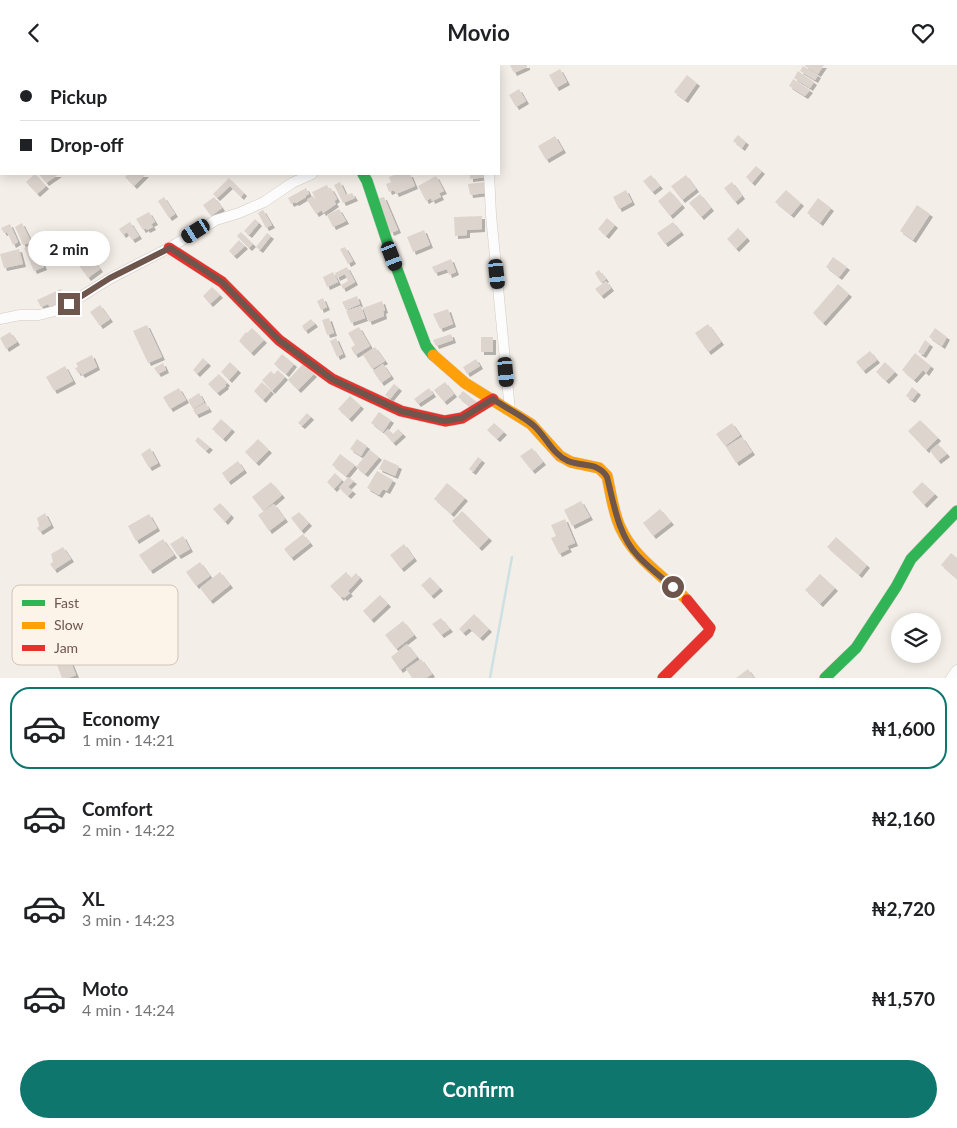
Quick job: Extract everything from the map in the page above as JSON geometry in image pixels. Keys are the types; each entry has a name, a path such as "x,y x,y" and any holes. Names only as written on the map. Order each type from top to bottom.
{"street":[{"path":"0,319 20,315 40,315 55,311 110,278 170,248 216,220 239,213 264,202 292,183 308,175"},
{"path":"364,175 426,346 444,366 532,424 556,453 568,461 598,467 604,471 620,528 637,555 685,598 708,624 710,631 663,678"},
{"path":"489,175 491,215 510,411"},
{"path":"170,248 222,282 279,340 332,379 401,411 444,421 462,418 493,399"},
{"path":"825,678 856,649 896,587 911,559 957,511"},
{"path":"951,678 957,670"}],"building":[{"path":"510,65 527,65 527,67 514,73"},
{"path":"805,65 824,65 818,74"},
{"path":"803,66 818,75 815,80 800,71"},
{"path":"560,69 567,82 556,88 549,75"},
{"path":"798,71 814,82 810,88 794,78"},
{"path":"687,75 697,83 685,100 674,92"},
{"path":"793,79 810,90 805,96 789,86"},
{"path":"519,89 526,101 516,107 509,95"},
{"path":"738,135 746,142 742,148 733,141"},
{"path":"555,136 563,150 546,160 538,146"},
{"path":"756,166 762,171 752,183 746,177"},
{"path":"36,175 46,186 37,194 26,182"},
{"path":"40,175 58,175 46,183"},
{"path":"127,175 145,175 134,186 125,177"},
{"path":"410,175 415,186 396,194 394,190 389,192 386,184 391,182 389,177"},
{"path":"470,175 487,175 487,177 470,179"},
{"path":"651,175 660,186 652,192 643,181"},
{"path":"686,175 696,189 682,200 671,186"},
{"path":"436,176 444,191 439,193 441,197 432,201 431,198 426,201 418,186"},
{"path":"229,178 244,193 241,197 230,186 217,198 213,194"},
{"path":"340,182 346,195 352,193 355,198 343,203 334,185"},
{"path":"485,182 486,193 470,195 468,184"},
{"path":"732,182 742,196 735,202 724,188"},
{"path":"327,185 329,189 331,188 337,199 334,201 336,204 323,213 312,192"},
{"path":"306,188 309,194 296,203 291,204 288,198"},
{"path":"626,190 632,202 619,209 613,197"},
{"path":"786,190 801,203 791,215 775,202"},
{"path":"670,191 682,205 670,216 658,201"},
{"path":"700,194 711,208 701,217 689,203"},
{"path":"313,196 322,210 316,214 307,200"},
{"path":"164,197 175,214 169,218 158,201"},
{"path":"214,197 222,208 211,216 203,205"},
{"path":"384,197 398,230 391,233 377,199"},
{"path":"818,198 831,208 820,223 807,213"},
{"path":"917,205 930,214 913,240 900,231"},
{"path":"339,209 346,221 333,227 327,215"},
{"path":"263,210 272,225 266,228 258,213"},
{"path":"149,212 155,222 151,224 153,227 143,230 136,219"},
{"path":"482,216 482,229 467,230 467,235 455,236 454,217"},
{"path":"607,218 615,225 606,236 598,229"},
{"path":"255,219 259,223 249,235 244,231"},
{"path":"130,222 139,236 132,240 127,232 123,235 119,229"},
{"path":"673,222 681,232 665,244 657,233"},
{"path":"22,223 31,242 23,245 15,227"},
{"path":"10,224 18,242 13,245 7,232 4,233 1,228"},
{"path":"738,228 747,238 736,249 727,239"},
{"path":"424,230 430,245 413,252 407,237"},
{"path":"241,232 253,244 249,248 237,236"},
{"path":"267,233 271,236 260,250 256,247"},
{"path":"239,240 245,246 234,256 229,251"},
{"path":"35,244 44,267 34,271 24,248"},
{"path":"345,247 353,261 348,264 340,249"},
{"path":"19,249 23,264 4,268 0,254"},
{"path":"87,251 100,269 88,278 75,260"},
{"path":"833,257 847,267 839,277 826,267"},
{"path":"451,259 456,272 449,275 447,269 435,273 432,267"},
{"path":"347,267 355,282 343,289 341,285 348,281 345,274 337,278 335,273"},
{"path":"599,270 606,279 601,283 595,273"},
{"path":"333,272 338,282 327,287 323,277"},
{"path":"606,281 611,288 601,296 595,289"},
{"path":"838,284 849,294 823,323 813,313"},
{"path":"212,287 220,295 210,304 203,296"},
{"path":"61,289 64,297 55,301 57,304 50,307 48,304 41,307 37,300"},
{"path":"357,296 360,304 346,310 342,302"},
{"path":"323,298 327,307 321,310 317,301"},
{"path":"382,301 385,310 383,311 384,316 369,322 363,308"},
{"path":"100,305 110,319 100,326 90,312"},
{"path":"361,306 365,318 351,323 346,311"},
{"path":"448,309 453,324 440,329 433,314"},
{"path":"329,318 334,333 327,335 322,320"},
{"path":"311,319 315,324 305,331 302,326"},
{"path":"708,324 721,342 708,352 695,333"},
{"path":"147,325 162,357 148,363 133,331"},
{"path":"359,327 370,346 355,355 351,348 355,345 348,333"},
{"path":"252,328 264,340 251,353 239,341"},
{"path":"935,328 947,337 942,346 929,337"},
{"path":"10,332 17,342 6,349 0,338"},
{"path":"451,334 453,340 436,346 433,340"},
{"path":"481,337 493,337 493,352 481,352"},
{"path":"336,338 343,354 337,357 330,341"},
{"path":"925,340 930,344 923,355 918,352"},
{"path":"375,347 385,361 372,369 363,355"},
{"path":"870,351 877,360 863,371 856,362"},
{"path":"915,353 931,366 926,373 923,370 914,380 902,370"},
{"path":"282,354 294,364 286,374 274,364"},
{"path":"92,355 97,367 82,375 80,372 78,373 75,368 78,367 76,363"},
{"path":"203,358 208,363 197,374 193,370"},
{"path":"476,359 480,366 467,374 463,367"},
{"path":"230,362 238,370 229,380 221,372"},
{"path":"885,362 895,372 886,381 876,372"},
{"path":"163,363 166,370 158,374 154,368"},
{"path":"303,364 314,374 298,390 288,380"},
{"path":"383,364 391,376 381,383 373,371"},
{"path":"65,366 73,381 54,391 46,377"},
{"path":"278,370 285,377 272,391 262,380 271,371 274,374"},
{"path":"219,374 227,383 217,393 208,384"},
{"path":"262,382 271,391 263,400 254,391"},
{"path":"445,382 454,394 444,402 434,390"},
{"path":"394,384 399,388 390,399 385,395"},
{"path":"912,387 918,392 912,400 906,396"},
{"path":"179,388 186,400 170,409 163,397"},
{"path":"429,388 433,394 418,404 414,399"},
{"path":"463,391 478,403 473,409 458,397"},
{"path":"199,393 204,402 193,409 188,400"},
{"path":"350,396 361,406 349,419 338,409"},
{"path":"205,403 209,409 196,415 193,410"},
{"path":"379,412 391,420 383,432 371,423"},
{"path":"307,413 311,417 302,426 298,423"},
{"path":"221,419 232,429 223,439 212,429"},
{"path":"920,420 938,438 926,450 908,431"},
{"path":"494,423 504,432 497,439 487,430"},
{"path":"732,423 740,435 725,446 716,434"},
{"path":"388,429 393,434 398,429 403,434 393,443 384,433"},
{"path":"198,437 210,447 206,451 195,441"},
{"path":"742,437 752,452 736,463 726,447"},
{"path":"258,439 269,450 256,463 245,452"},
{"path":"357,439 367,446 361,456 350,449"},
{"path":"938,444 947,454 938,461 930,451"},
{"path":"150,448 158,463 149,468 141,454"},
{"path":"532,448 543,462 532,471 520,456"},
{"path":"370,450 379,457 365,474 356,467"},
{"path":"340,454 355,465 346,476 332,465"},
{"path":"478,457 482,460 473,472 469,469"},
{"path":"384,459 399,466 395,476 379,469"},
{"path":"238,461 244,470 228,482 222,473"},
{"path":"377,471 393,480 387,491 383,489 379,495 367,488"},
{"path":"335,473 342,480 334,489 327,482"},
{"path":"348,477 354,481 348,487 353,491 348,496 339,488"},
{"path":"271,482 282,495 263,511 252,497"},
{"path":"922,482 935,494 924,505 912,492"},
{"path":"447,483 465,498 451,514 434,499"},
{"path":"581,501 590,517 572,526 564,510"},
{"path":"220,503 231,515 225,522 213,509"},
{"path":"274,504 285,519 269,531 258,515"},
{"path":"660,509 671,522 653,536 643,523"},
{"path":"462,511 489,538 479,548 452,521"},
{"path":"299,512 309,523 301,531 291,518"},
{"path":"45,513 51,525 40,532 37,528 39,526 37,518"},
{"path":"149,514 157,528 136,541 128,526"},
{"path":"565,519 575,543 567,546 569,549 559,554 551,538 556,536 551,525"},
{"path":"303,534 310,543 291,558 284,549"},
{"path":"183,536 190,549 178,556 170,544"},
{"path":"836,537 867,565 859,575 827,547"},
{"path":"163,539 174,555 150,571 139,555"},
{"path":"404,544 414,558 401,569 390,555"},
{"path":"63,547 71,559 54,570 50,564 53,562 51,554"},
{"path":"951,553 957,558 957,579 941,565"},
{"path":"200,562 210,576 196,586 186,572"},
{"path":"220,572 230,585 210,601 200,588"},
{"path":"346,572 351,578 356,573 360,578 348,591 350,593 341,598 330,586"},
{"path":"820,574 835,588 820,604 805,590"},
{"path":"430,577 440,588 431,596 421,585"},
{"path":"380,595 388,604 371,620 363,611"},
{"path":"474,614 489,629 480,638 469,628 463,633 459,629"},
{"path":"441,618 450,629 441,635 432,624"},
{"path":"403,621 414,635 396,649 385,635"},
{"path":"407,644 417,657 400,670 391,657"},
{"path":"421,659 432,674 426,678 412,678 406,669"},
{"path":"57,665 72,665 76,675 62,678"},
{"path":"748,669 754,678 736,678"}],"waterway":[{"path":"490,678 512,557"}],"traffic: fast":[{"path":"364,175 426,346 433,355"},
{"path":"825,678 856,648 896,587 911,559 957,511"}],"traffic: slow":[{"path":"433,355 465,383 531,424 560,456 571,462 599,468 607,476 616,516 627,540 642,558 687,600"}],"traffic: jam":[{"path":"169,248 222,282 279,340 332,379 401,411 445,421 462,418 493,399"},
{"path":"663,678 708,633 710,628 687,600"}],"route":[{"path":"69,304 110,278 170,248 222,282 279,340 332,379 401,411 444,421 462,418 493,399 532,424 556,453 568,461 598,467 604,471 620,528 637,555 673,587"}]}
